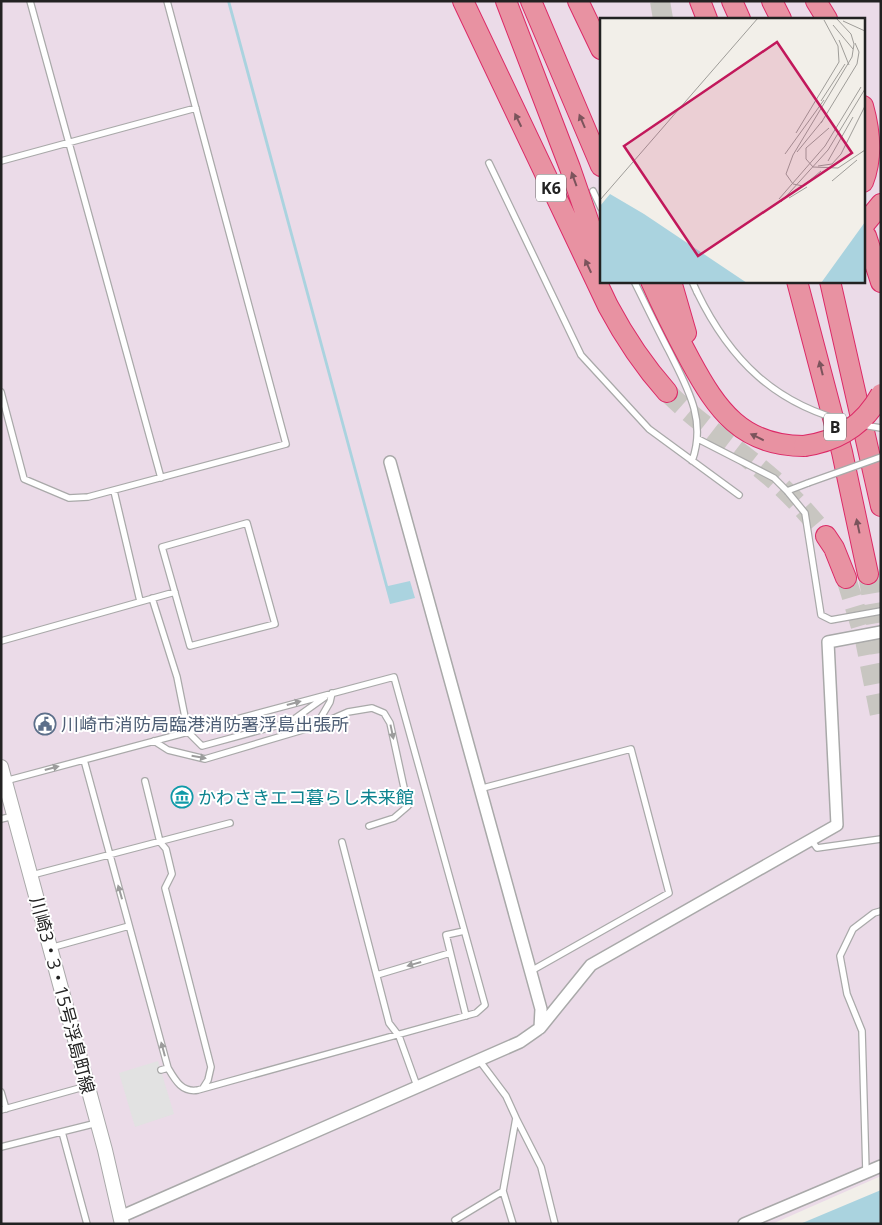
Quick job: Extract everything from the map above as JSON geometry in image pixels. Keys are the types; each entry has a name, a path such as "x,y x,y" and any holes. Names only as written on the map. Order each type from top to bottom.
{"highway":[{"name":"K6","path":"463,1 620,329 647,370 667,392"},
{"path":"499,1 537,83"},
{"path":"506,1 600,255"},
{"path":"532,1 600,164"},
{"path":"578,1 600,45"},
{"path":"584,1 600,44"},
{"path":"700,1 708,18"},
{"path":"732,1 740,18"},
{"path":"772,1 780,18"},
{"path":"811,1 818,18"},
{"path":"816,1 826,18"},
{"path":"864,110 870,137 870,150 864,177"},
{"path":"881,204 865,231 881,282"},
{"path":"609,282 632,344 647,370"},
{"path":"650,282 674,331 712,398 729,418 756,437 771,443 804,446 835,439 864,418 881,394"},
{"path":"672,282 686,332 712,398"},
{"name":"B","path":"797,282 842,452 868,574"},
{"name":"B","path":"830,282 881,506"},
{"path":"826,536 846,578"}],"street":[{"path":"390,462 479,789 531,971 541,1009 540,1028"},
{"path":"121,1220 520,1042 540,1028 591,965 838,825 828,642 881,632"},
{"name":"川崎3・3・15号浮島町線","path":"1,767 5,781 8,817 30,875 97,1123 121,1220"},
{"path":"744,1224 881,1166"}],"lane":[{"path":"30,1 161,478"},
{"path":"1,392 24,479 69,498 114,491 286,444 167,1"},
{"path":"1,161 196,108"},
{"path":"489,163 581,355 649,429 739,494"},
{"path":"593,191 600,206"},
{"path":"635,282 688,387 694,406 698,439 692,461"},
{"path":"692,282 725,342 760,379 812,410 849,422 881,428"},
{"path":"698,439 774,478 805,513 821,615 831,620 881,611"},
{"path":"787,491 881,457"},
{"path":"114,491 140,601"},
{"path":"247,523 275,624 190,646 175,592 162,547 247,523"},
{"path":"1,641 175,592"},
{"path":"152,598 177,677 188,732 202,746 290,722 332,693"},
{"path":"5,781 394,676 484,1006 476,1013 399,1036 192,1091 182,1087 176,1082 168,1068 84,760"},
{"path":"316,726 330,702 332,693"},
{"path":"154,741 168,750 205,760 316,726 348,712 372,708 384,713 390,723 408,806 394,818 369,826"},
{"path":"479,789 631,749 669,893 531,971"},
{"path":"145,781 160,842 166,849 172,874 164,888 211,1067 208,1080 203,1088"},
{"path":"30,875 230,823"},
{"path":"812,841 817,848 881,839"},
{"path":"342,842 389,1023 399,1036 418,1086"},
{"path":"866,1172 862,1031 847,994 840,956 853,929 874,913 881,911"},
{"path":"50,948 130,926"},
{"path":"464,931 446,935 466,1016"},
{"path":"377,975 450,953"},
{"path":"479,1060 506,1096 541,1167 555,1224"},
{"path":"160,1070 168,1068"},
{"path":"1,1092 3,1109 87,1086"},
{"path":"513,1224 502,1191 516,1118"},
{"path":"1,1147 97,1123"},
{"path":"62,1132 87,1224"},
{"path":"455,1220 502,1191"}],"shaded area":[{"path":"1,1 881,1 881,1176 772,1224 1,1224"},
{"path":"158,1061 174,1114 135,1127 119,1073"}],"water":[{"path":"227,1 230,1 388,586 410,581 415,598 390,604"},
{"path":"881,1190 881,1224 800,1224"}],"tunnel":[{"path":"660,1 663,18"},
{"path":"667,392 774,480 826,536"},
{"path":"868,574 881,653"},
{"path":"846,578 865,640 881,720"}],"place":[{"name":"川崎市消防局臨港消防署浮島出張所","path":"45,724"},
{"name":"かわさきエコ暮らし未来館","path":"182,797"}]}
